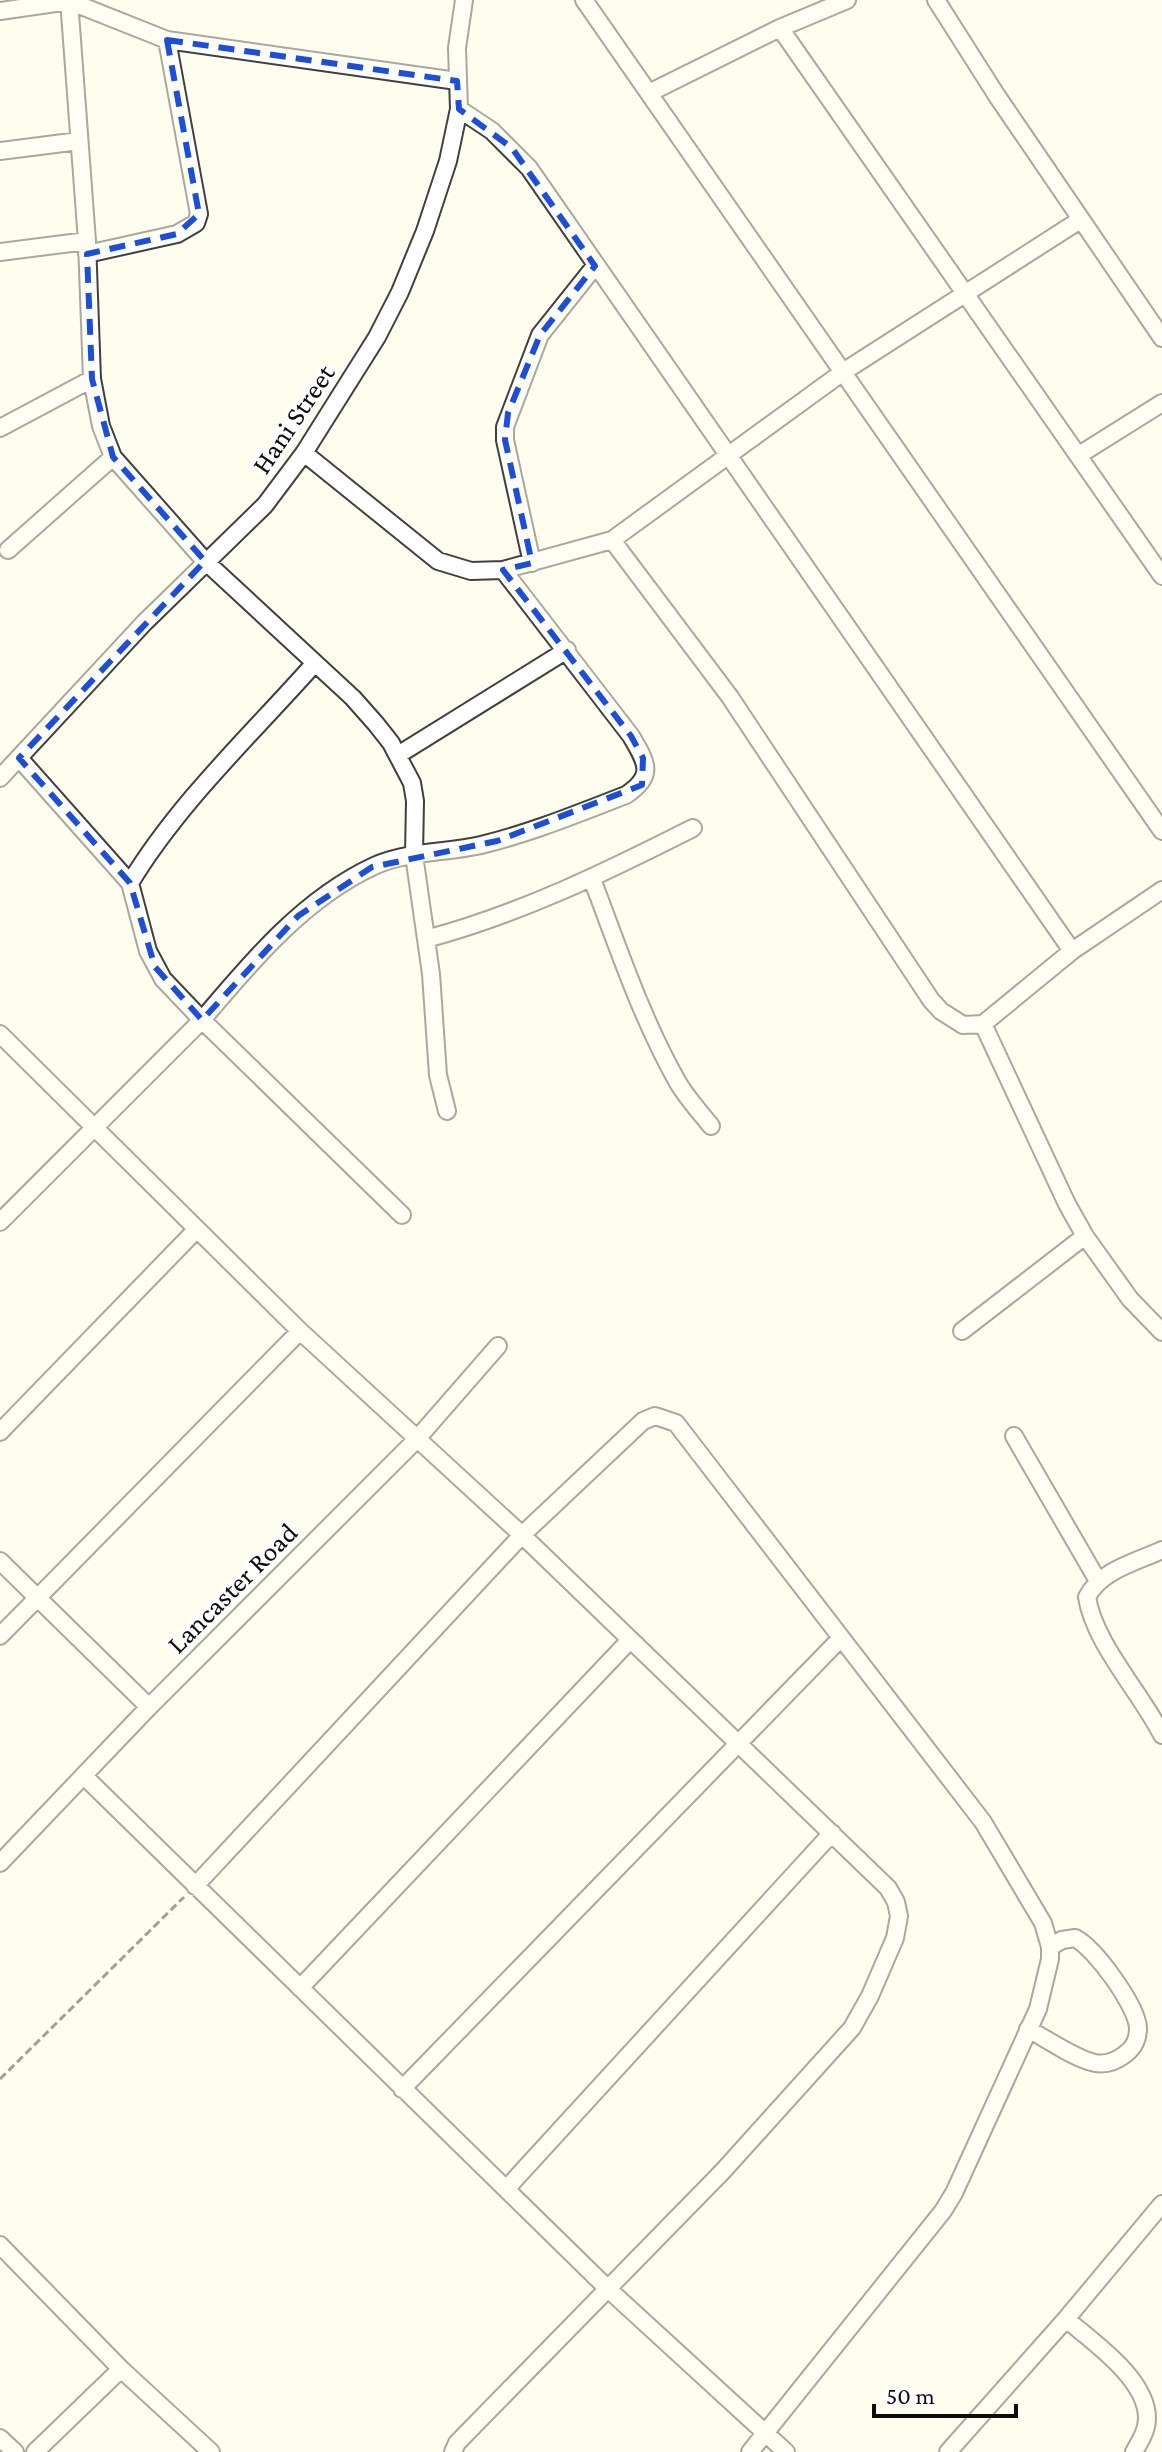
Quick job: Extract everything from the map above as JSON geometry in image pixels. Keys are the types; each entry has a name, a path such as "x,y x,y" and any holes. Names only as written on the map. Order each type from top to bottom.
{"street":[{"path":"0,11 69,0 167,40 457,81"},
{"path":"69,0 87,248 92,379 101,426 113,457 205,561 353,698 384,733 398,755 412,783 415,801 414,855 426,939 438,1075 447,1111"},
{"name":"Hani Street","path":"0,778 205,561 265,505 304,453 377,337 425,231 448,161 459,109 457,48 464,0"},
{"path":"584,0 1162,831"},
{"path":"649,93 780,28 847,0"},
{"path":"936,0 1080,220 1162,338"},
{"path":"780,28 1162,576"},
{"path":"0,252 87,248 177,234 196,223 199,214 167,40"},
{"path":"459,109 492,131 529,168 1072,951"},
{"path":"0,151 79,141"},
{"path":"304,453 438,561 471,571 503,570 612,540 843,372 1080,220"},
{"path":"532,563 505,440 505,427 540,335 595,266"},
{"path":"0,428 92,379"},
{"path":"1079,455 1162,403"},
{"path":"8,550 113,457"},
{"path":"612,540 755,733 941,1011 963,1025 983,1024 1072,951 1162,890"},
{"path":"0,1222 316,901 391,859 465,849 497,841 626,795 642,785 646,773 643,758 631,736 503,570"},
{"path":"398,755 567,650"},
{"path":"130,883 167,828 314,664"},
{"path":"19,758 130,883 155,967 163,979 402,1215"},
{"path":"426,939 484,924 592,879 693,828"},
{"path":"592,879 644,1013 667,1062 678,1084 711,1126"},
{"path":"983,1024 1061,1192 1085,1236 1130,1299 1162,1332"},
{"path":"0,1034 300,1331 522,1535 739,1742 888,1888 896,1902 899,1916 895,1938 870,1996 852,2028 723,2171 457,2443 453,2452"},
{"path":"0,1432 196,1230"},
{"path":"962,1331 1085,1236"},
{"path":"0,1636 300,1331"},
{"name":"Lancaster Road","path":"0,1863 149,1707 416,1440 498,1346"},
{"path":"195,1886 522,1535 643,1421 655,1416 676,1423 983,1822 1043,1923 1050,1947 1048,1970 1038,2009 962,2177 943,2211 750,2452"},
{"path":"1014,1436 1098,1581"},
{"path":"1160,1556 1098,1581 1087,1597 1092,1615 1110,1651 1149,1709 1162,1735"},
{"path":"0,1561 149,1707"},
{"path":"402,2089 841,1638"},
{"path":"300,1988 630,1640"},
{"path":"84,1776 607,2288 786,2452"},
{"path":"507,2188 832,1833"},
{"path":"1028,2029 1092,2063 1112,2061 1137,2041 1138,2027 1132,2008 1093,1953 1075,1938 1062,1940 1050,1947"},
{"path":"948,2452 1066,2319 1162,2204"},
{"path":"0,2245 121,2369 211,2452"},
{"path":"1066,2319 1127,2373 1144,2400 1147,2419 1143,2436 1134,2452"},
{"path":"35,2452 121,2369"},
{"path":"0,2438 15,2452"}],"path":[{"path":"0,2079 195,1886"}],"highlighted area":[{"path":"167,40 457,81 459,109 512,148 595,266 540,335 508,413 505,440 532,563 503,570 631,736 643,758 642,785 497,841 372,867 298,916 202,1020 155,967 130,883 19,758 205,561 113,457 92,379 87,254 177,234 199,214"}]}
